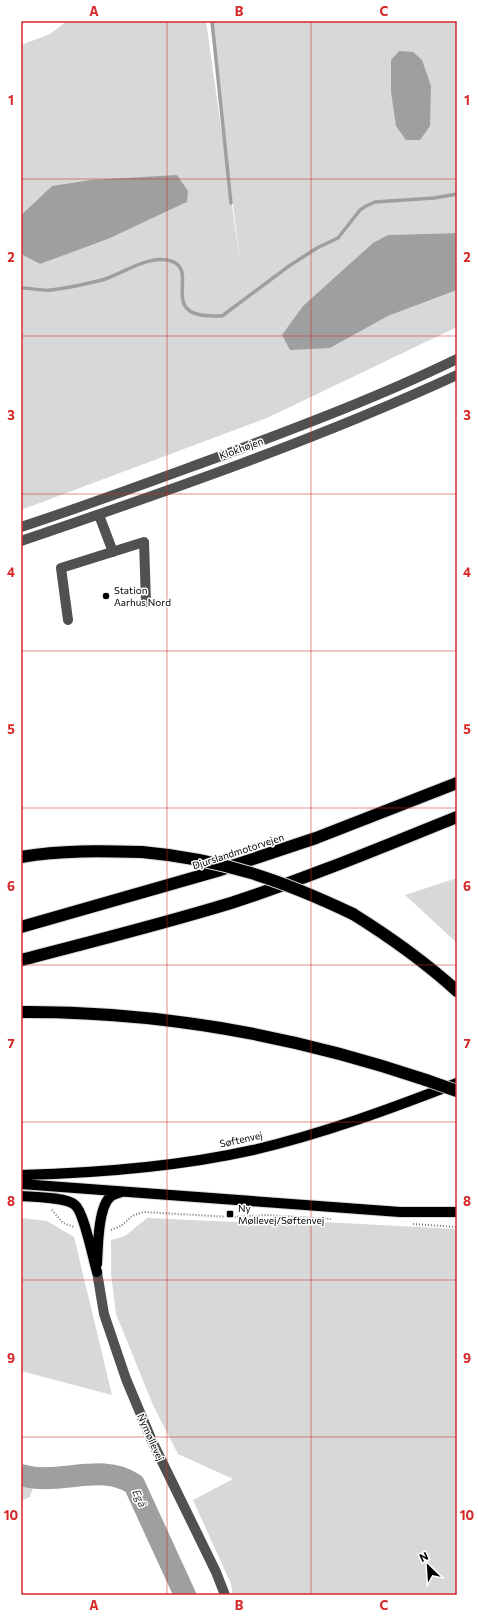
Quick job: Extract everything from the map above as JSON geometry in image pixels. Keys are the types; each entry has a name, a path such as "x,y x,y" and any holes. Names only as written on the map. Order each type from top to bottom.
{"highway":[{"name":"Djurslandmotorvejen","path":"21,927 217,871 316,838 457,783"},
{"path":"21,960 109,938 231,902 328,868 457,817"},
{"path":"21,858 41,854 85,850 142,852 178,855 247,871 286,884 353,914 389,936 438,974 457,991"},
{"path":"21,1012 86,1013 158,1019 223,1028 333,1051 379,1064 457,1091"}],"main road":[{"name":"Søftenvej","path":"21,1175 64,1174 145,1168 252,1150 346,1123 457,1084"},
{"path":"21,1184 400,1212 457,1212"},
{"path":"97,1272 100,1229 104,1208 111,1196 125,1191"},
{"path":"21,1196 65,1200 75,1204 79,1210 85,1228 97,1272"}],"street":[{"name":"Klokhøjen","path":"21,527 92,503 286,432 428,374 457,360"},
{"name":"Klokhøjen","path":"21,541 99,515 290,445 457,374"},
{"path":"99,515 113,552"},
{"path":"68,620 61,568 144,542 146,602"},
{"name":"Nymøllevej","path":"97,1272 104,1314 126,1379 152,1441 216,1572 225,1595"}],"path":[{"path":"49,1208 68,1226 85,1228"},
{"path":"100,1229 111,1230 121,1226 132,1216 142,1212 231,1217 267,1215 338,1220"},
{"path":"410,1224 457,1227"}],"shaded area":[{"path":"67,21 206,21 241,269 210,21 457,21 457,233 388,235 330,348 388,316 457,290 457,327 267,418 21,510 21,252 40,264 108,239 187,202 52,186 21,215 21,45 50,34"},
{"path":"399,51 413,52 422,60 431,86 430,126 420,140 406,140 396,126 391,92 391,60"},
{"path":"177,175 188,191 187,202 108,239 40,264 21,254 21,215 52,186 91,180"},
{"path":"457,233 457,290 388,316 330,348 290,350 282,335 303,306 373,243 388,235"},
{"path":"457,878 457,943 405,895"},
{"path":"21,1218 47,1221 74,1237 112,1395 21,1371"},
{"path":"147,1218 234,1222 265,1219 457,1229 457,1595 233,1595 231,1584 193,1500 233,1479 178,1454 153,1405 116,1314 111,1273 111,1240 125,1236"},
{"path":"21,1467 34,1485 30,1497 21,1501"}],"waterway":[{"path":"212,21 231,203"},
{"path":"21,288 48,290 77,286 102,280 145,262 153,260 171,261 179,265 182,272 182,297 184,305 190,311 201,315 222,316 289,266 317,248 338,238 360,210 366,206 375,202 434,198 457,194"},
{"name":"Egå","path":"21,1475 35,1478 52,1478 100,1474 123,1478 134,1484 185,1595"}],"place":[{"name":"Station Aarhus Nord","path":"106,596"},
{"name":"Ny Møllevej/Søftenvej","path":"230,1214"}]}
